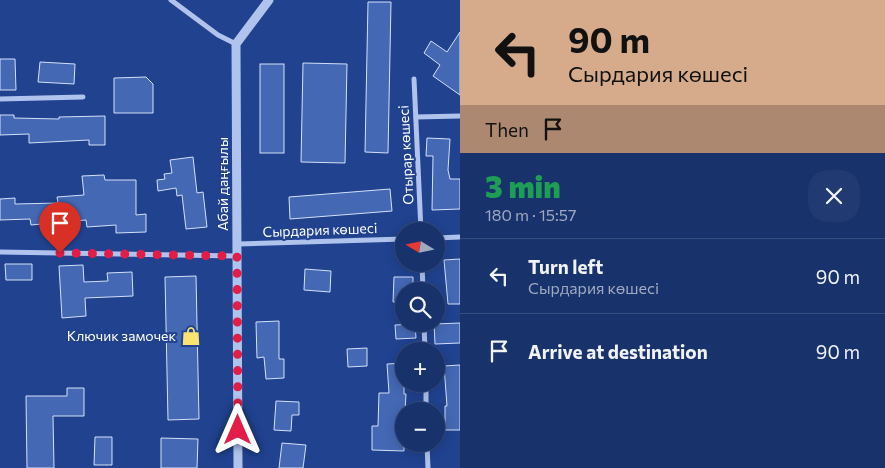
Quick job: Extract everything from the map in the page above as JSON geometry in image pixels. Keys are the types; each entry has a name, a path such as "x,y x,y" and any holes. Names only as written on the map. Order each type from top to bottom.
{"street":[{"path":"171,0 218,35 236,44 269,0"},
{"name":"Абай даңғылы","path":"236,44 238,468"},
{"name":"Отырар көшесі","path":"414,78 422,222"},
{"path":"0,99 83,97"},
{"path":"416,117 460,116"},
{"path":"445,238 460,237"},
{"name":"Сырдария көшесі","path":"237,244 395,239"},
{"path":"0,252 237,256"},
{"path":"427,452 428,468"}],"building":[{"path":"368,2 391,2 388,153 365,152"},
{"path":"460,32 460,95 433,76 440,65 424,53 431,41 447,52"},
{"path":"0,59 15,59 16,90 0,90"},
{"path":"40,62 75,64 74,84 38,82"},
{"path":"303,63 347,64 345,163 301,162"},
{"path":"260,64 284,64 284,153 260,153"},
{"path":"146,77 153,84 153,113 114,113 114,78"},
{"path":"0,115 14,115 14,118 59,119 59,117 105,116 105,145 89,145 89,140 29,143 29,134 0,135"},
{"path":"427,138 450,139 448,170 450,179 460,179 460,209 432,210 433,156 426,156"},
{"path":"193,157 197,193 203,192 207,227 186,229 182,195 177,196 176,188 158,191 157,180 165,179 164,174 172,173 170,160"},
{"path":"104,175 105,180 136,180 136,215 146,214 146,232 116,233 116,225 87,227 86,220 31,225 30,219 0,220 0,199 15,198 15,204 58,203 57,197 84,195 82,176"},
{"path":"390,189 392,211 290,219 289,197"},
{"path":"460,259 460,304 448,304 445,260"},
{"path":"5,264 32,264 32,280 6,280"},
{"path":"83,265 84,282 108,281 107,273 132,272 133,296 85,298 86,316 62,318 59,266"},
{"path":"305,269 331,271 330,292 304,290"},
{"path":"196,276 199,419 168,420 165,277"},
{"path":"394,277 413,277 413,282 395,282 395,302 393,302"},
{"path":"279,321 279,359 284,359 284,378 266,379 264,357 257,358 256,322"},
{"path":"460,323 460,343 435,342 434,332 445,332 445,324"},
{"path":"396,332 416,332 416,338 396,339"},
{"path":"367,348 367,366 348,367 347,349"},
{"path":"387,364 395,364 395,392 404,392 406,394 406,402 395,402 395,451 372,450 372,426 378,426 379,393 389,393"},
{"path":"460,365 460,430 445,430 445,406 447,406 445,366"},
{"path":"67,388 84,388 84,416 53,416 54,468 27,468 26,396 67,396"},
{"path":"276,401 299,402 299,415 292,415 291,431 274,430"},
{"path":"95,437 112,437 112,465 94,465"},
{"path":"161,438 198,439 197,468 161,468"},
{"path":"282,443 306,445 303,468 279,468"}],"place":[{"name":"Ключик замочек","path":"191,336"}],"route":[{"path":"60,253 237,256 238,430"}]}
